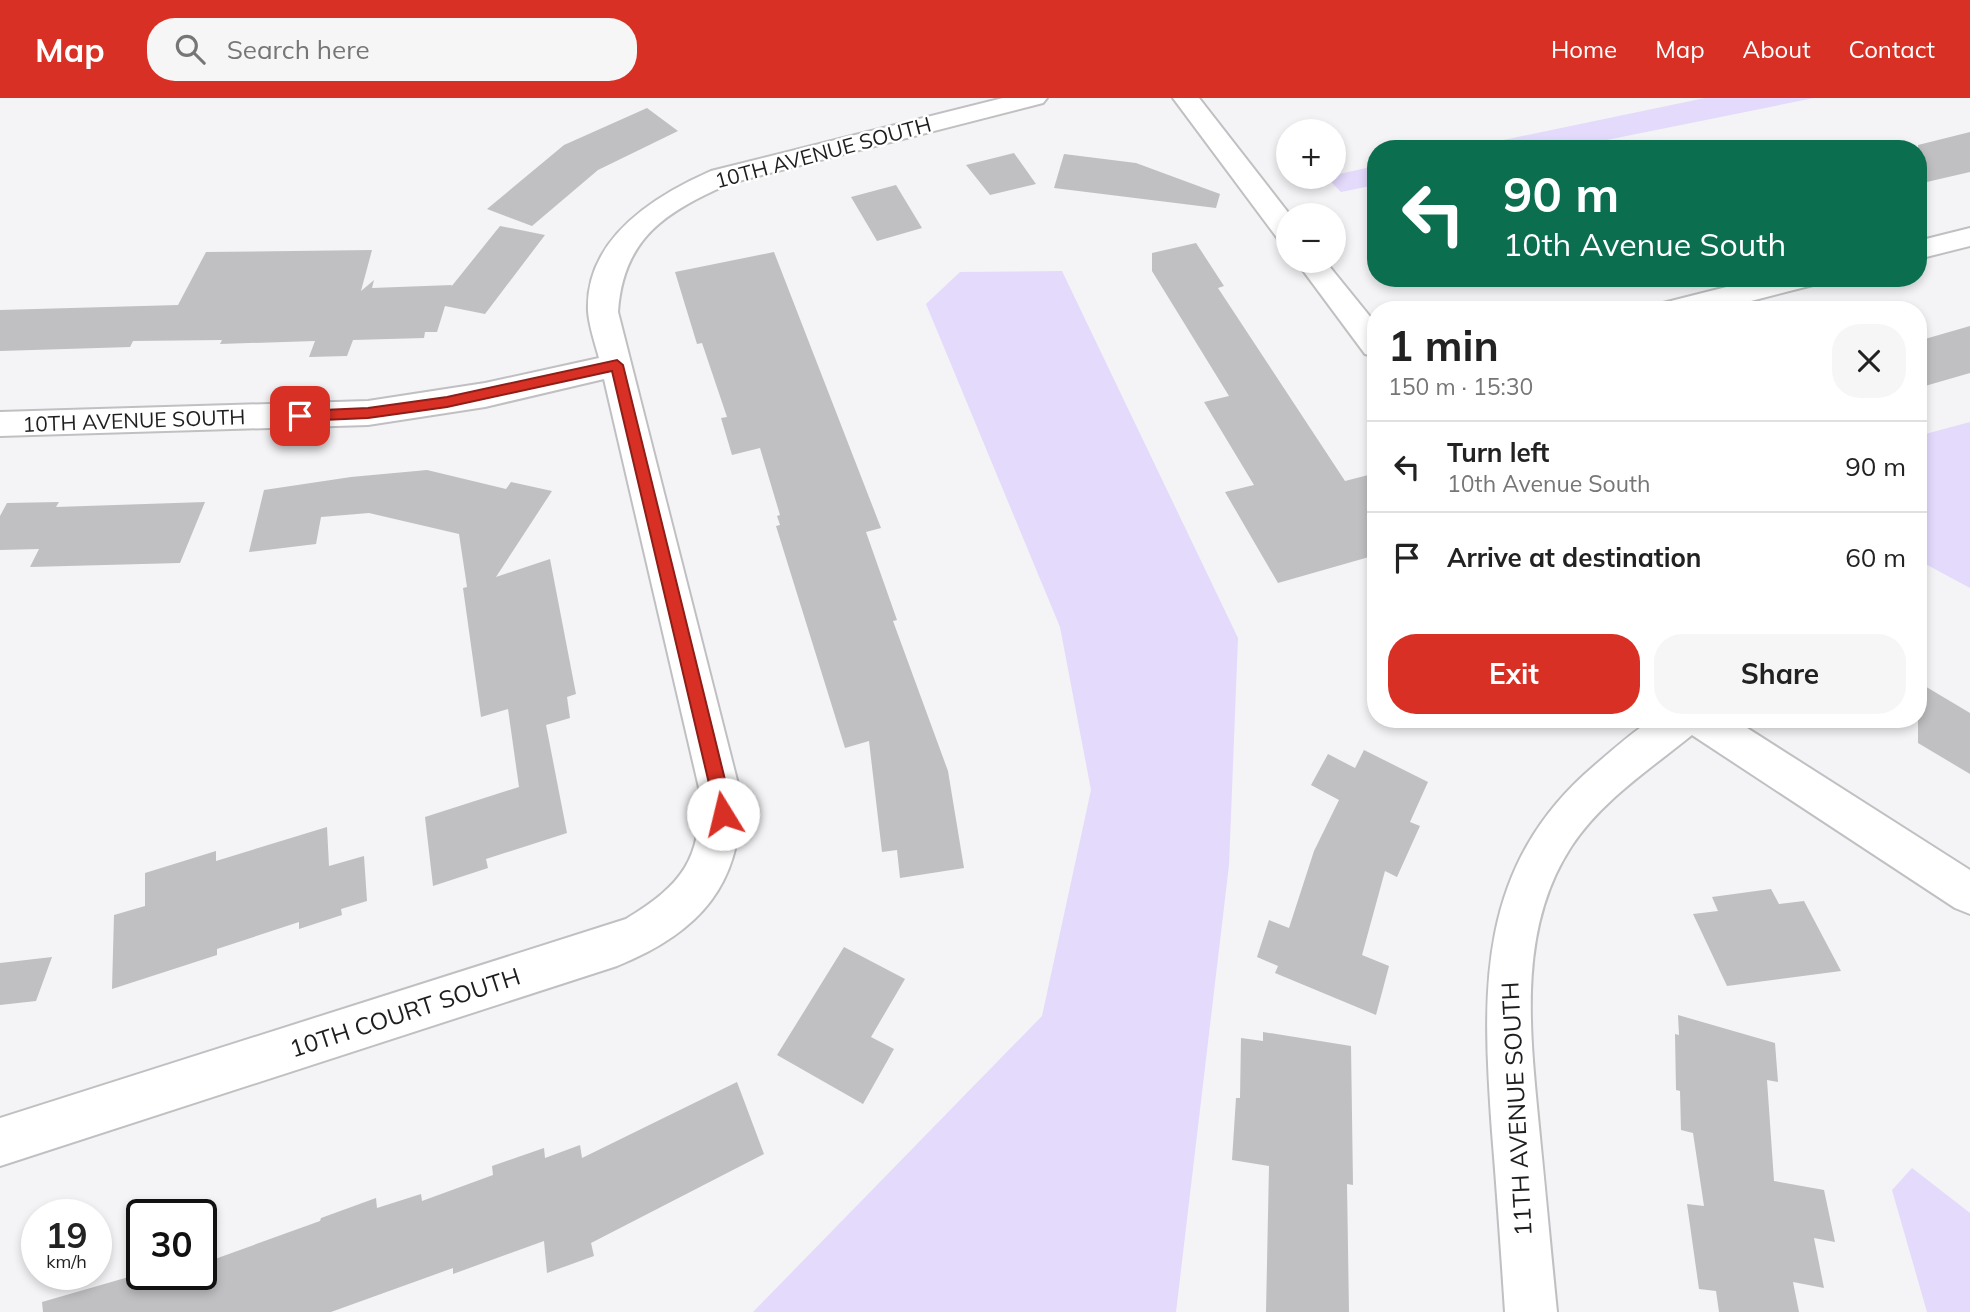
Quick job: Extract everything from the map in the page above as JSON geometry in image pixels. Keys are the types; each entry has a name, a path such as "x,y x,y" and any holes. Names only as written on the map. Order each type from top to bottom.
{"street":[{"name":"10TH AVENUE SOUTH","path":"0,425 368,413 460,400 617,365 603,312 606,277 624,243 655,211 675,198 721,177 1034,98"},
{"path":"1186,98 1276,216"},
{"path":"1927,248 1970,237"},
{"path":"1319,273 1367,334"},
{"path":"1710,301 1767,287"},
{"name":"10TH COURT SOUTH","path":"0,1142 642,935 664,921 700,884 713,861 720,838 723,814 720,792 617,365"},
{"name":"11TH AVENUE SOUTH","path":"1531,1312 1506,1007 1510,956 1521,909 1536,868 1582,802 1671,728"},
{"path":"1714,728 1970,894"}],"shaded area":[{"path":"1705,98 1814,98 1606,140 1503,140"},
{"path":"1367,168 1367,187 1341,192 1338,189 1346,189 1346,173"},
{"path":"1062,271 1238,638 1229,865 1176,1312 753,1312 1042,1016 1091,790 1060,627 926,304 960,272"},
{"path":"1970,422 1970,588 1927,565 1927,434"},
{"path":"1912,1168 1970,1213 1970,1312 1927,1312 1892,1190"}],"building":[{"path":"647,108 678,131 598,170 532,226 487,209 564,145"},
{"path":"1970,132 1970,172 1927,182 1927,143"},
{"path":"1014,153 1036,184 990,195 966,165"},
{"path":"1064,154 1136,163 1220,194 1216,208 1054,188"},
{"path":"896,185 922,228 877,241 851,197"},
{"path":"500,226 545,235 485,314 445,306 437,332 425,332 424,338 353,340 347,356 309,357 315,341 220,344 222,340 133,341 130,347 0,351 0,310 178,305 206,252 372,250 361,291 374,280 372,288 452,285 451,287"},
{"path":"1196,243 1224,286 1218,288 1345,481 1367,475 1367,558 1278,583 1225,492 1254,485 1204,402 1229,396 1152,271 1152,253"},
{"path":"774,252 881,528 866,532 897,620 893,621 948,771 964,868 900,878 897,850 882,852 869,741 845,748 776,526 780,525 777,516 780,515 760,448 732,455 721,418 727,417 702,343 697,344 675,272"},
{"path":"1970,326 1970,373 1927,385 1927,338"},
{"path":"427,470 506,489 511,482 552,491 496,577 550,559 576,694 567,697 570,718 546,725 567,833 486,859 488,868 433,886 425,817 519,787 508,709 481,717 463,588 467,587 459,534 369,513 321,517 316,544 249,552 264,490 351,477"},
{"path":"59,502 56,507 205,502 180,563 30,567 39,549 0,550 0,516 7,503"},
{"path":"1927,687 1970,713 1970,774 1918,743 1918,728 1927,728"},
{"path":"1364,750 1428,782 1410,822 1420,826 1397,877 1385,871 1362,955 1389,966 1376,1015 1275,973 1278,966 1257,957 1269,920 1289,928 1314,851 1339,800 1311,785 1328,754 1355,768"},
{"path":"327,827 329,866 364,856 367,901 341,909 342,915 299,929 299,922 217,949 217,955 112,989 114,915 145,906 145,873 216,851 216,861"},
{"path":"1771,889 1779,904 1804,901 1841,971 1727,986 1693,914 1718,911 1712,897"},
{"path":"844,947 905,979 871,1037 894,1049 863,1104 777,1055"},
{"path":"52,957 36,1001 0,1005 0,963"},
{"path":"1678,1015 1775,1043 1778,1082 1767,1080 1774,1181 1824,1190 1835,1242 1814,1238 1824,1288 1793,1282 1799,1312 1719,1312 1716,1291 1699,1289 1687,1204 1704,1206 1693,1133 1681,1130 1680,1091 1676,1090 1675,1034 1679,1035"},
{"path":"1263,1032 1351,1046 1353,1185 1347,1184 1349,1312 1266,1312 1269,1166 1232,1160 1236,1098 1240,1098 1241,1038 1263,1041"},
{"path":"737,1082 764,1154 591,1243 594,1256 547,1273 544,1241 453,1274 453,1268 331,1312 43,1312 42,1302 84,1290 112,1290 112,1282 126,1278 126,1290 217,1290 217,1258 376,1198 377,1208 421,1194 422,1201 493,1175 492,1166 544,1148 545,1158 580,1145 582,1158"}],"route":[{"path":"300,416 410,408 485,395 617,365 720,792 723,814"}]}
